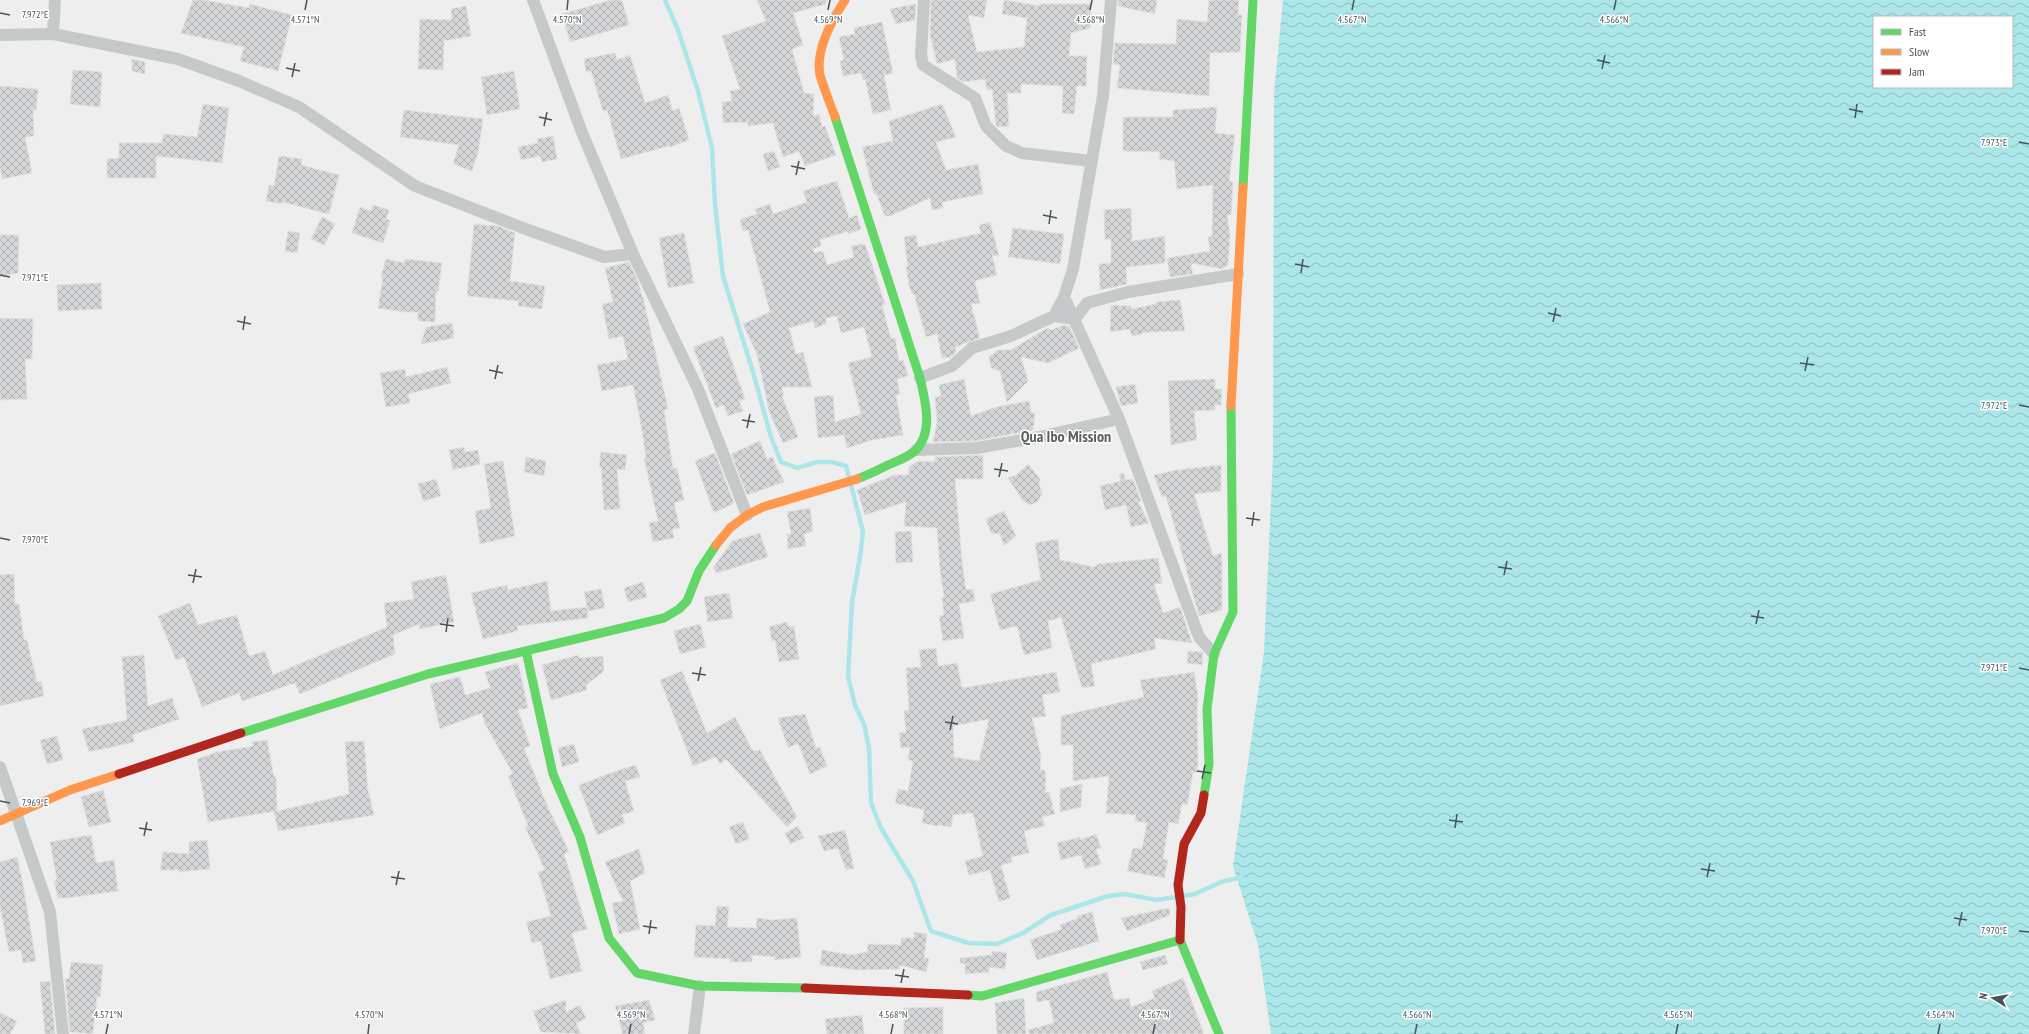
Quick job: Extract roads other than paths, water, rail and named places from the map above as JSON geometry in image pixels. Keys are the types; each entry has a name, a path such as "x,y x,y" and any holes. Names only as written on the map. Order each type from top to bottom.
{"street":[{"path":"53,34 56,0"},
{"path":"533,0 581,130 634,254 698,389 747,515"},
{"path":"0,821 15,813 70,790 278,720 428,674 664,618 679,609 687,601 700,570 714,547 730,528 747,515 763,507 860,478 906,458 916,450 923,438 926,424 926,407 920,378 870,221 820,74 822,46 833,19 845,0"},
{"path":"924,0 921,55 923,65 975,98 986,126 1006,146 1022,153 1091,161"},
{"path":"1054,316 1064,297 1073,269 1103,96 1111,0"},
{"path":"1219,1034 1180,940 1181,907 1178,885 1184,844 1201,814 1209,764 1207,709 1214,654 1233,612 1231,413 1253,0"},
{"path":"0,35 53,34 178,59 239,81 300,107 415,186 523,228 604,257 634,254"},
{"path":"1075,319 1087,303 1121,294 1238,274"},
{"path":"1064,297 1119,419 1199,637 1214,654"},
{"path":"920,378 952,366 972,348 1011,336 1054,316 1075,319"},
{"path":"916,450 977,448 1119,419"},
{"path":"526,651 553,774 580,837 609,938 637,973 700,986 802,988 982,996 1180,940"},
{"path":"0,767 50,912 62,1034"},
{"path":"694,1034 700,986"}],"water":[{"path":"1283,0 2029,0 2029,1034 1271,1034 1258,945 1233,866 1264,652 1273,457 1274,93"}],"waterway":[{"path":"665,0 678,30 698,91 712,148 715,204 723,276 753,372 771,437 781,462 797,468 817,462 832,462 846,466 849,478"},
{"path":"851,485 863,532 852,602 848,676 855,705 864,724 869,748 871,803 881,828 913,881 931,931 968,943 997,944 1023,933 1051,915 1108,896 1125,894 1156,900 1176,897"},
{"path":"1183,896 1195,894 1221,882 1242,877"}],"district":[{"name":"Qua Ibo Mission","path":"1066,436"}]}
